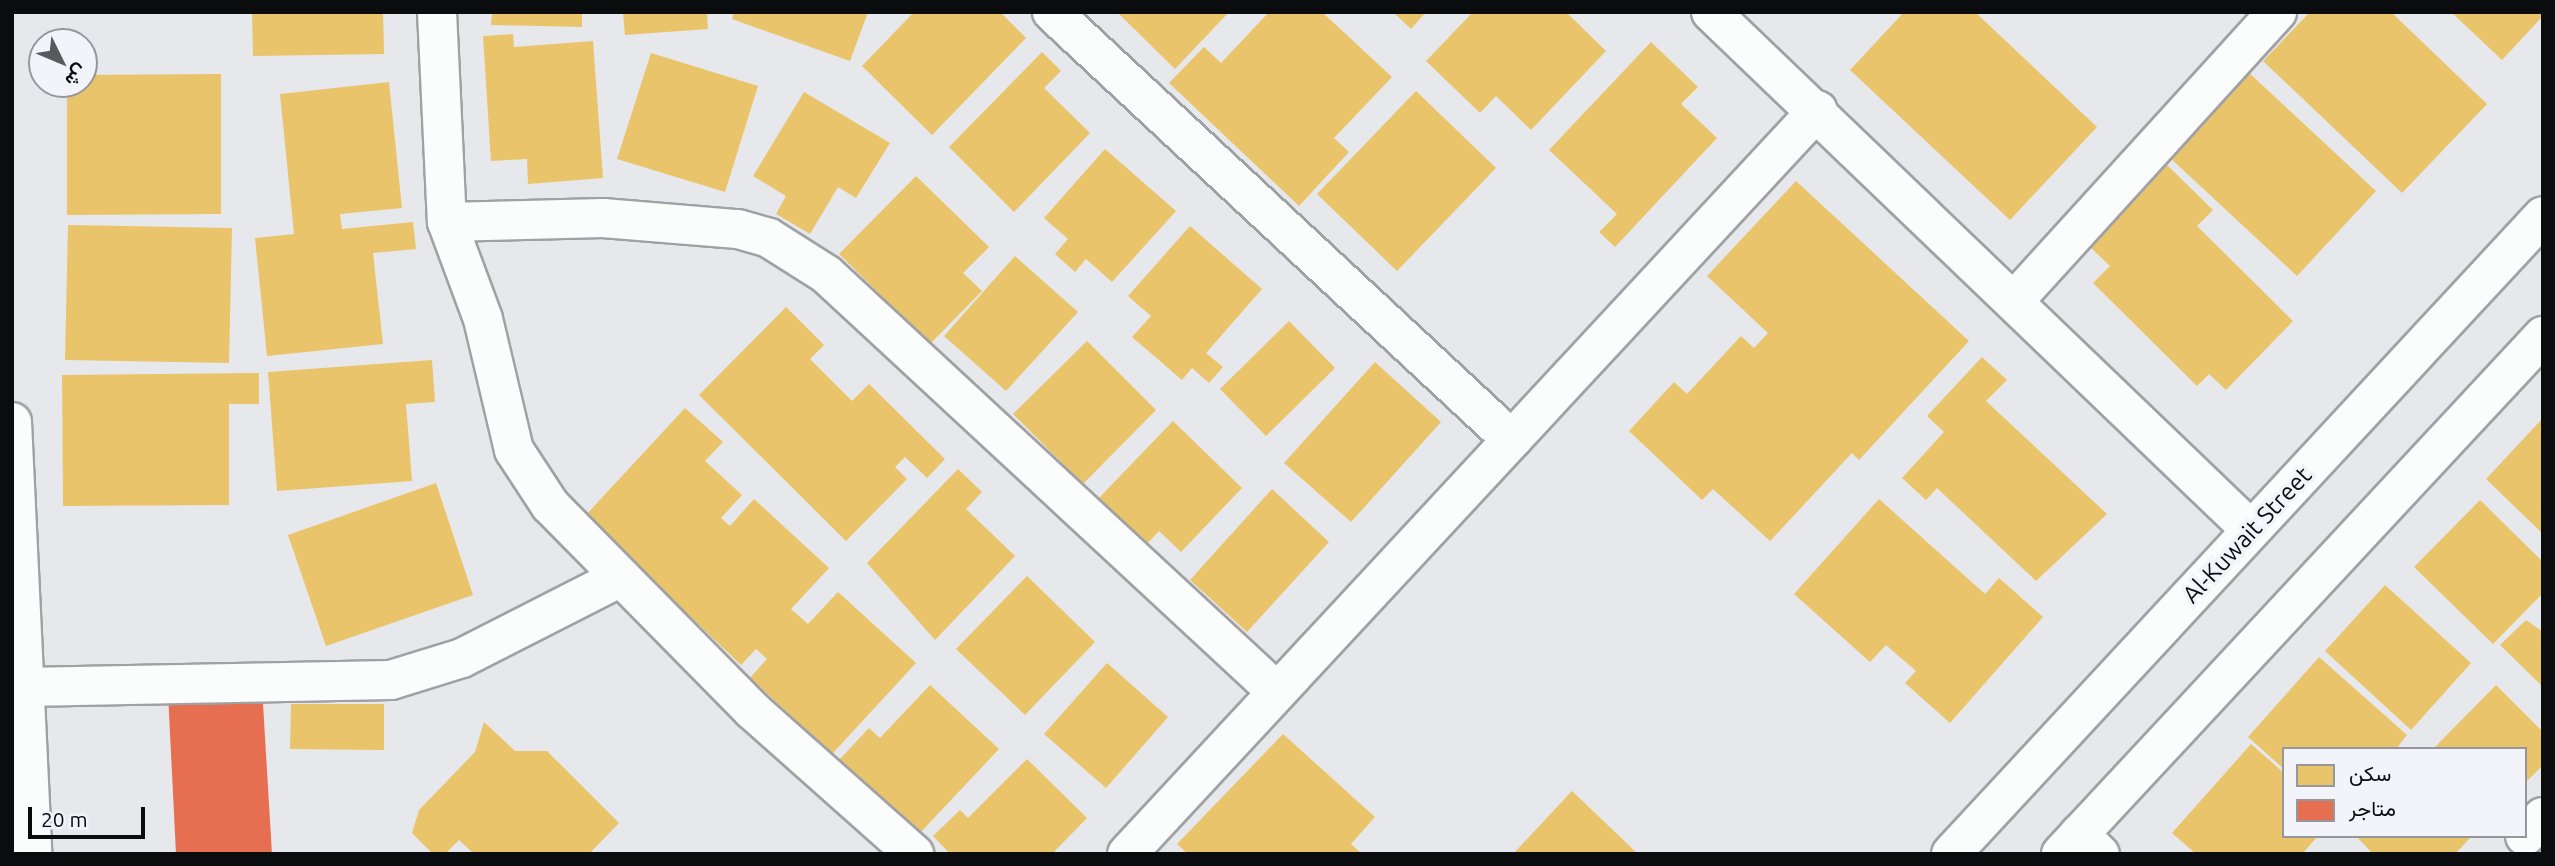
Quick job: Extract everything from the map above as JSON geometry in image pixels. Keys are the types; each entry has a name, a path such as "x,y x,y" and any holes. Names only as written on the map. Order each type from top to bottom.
{"street":[{"path":"438,12 447,222 483,319 513,450 550,505 752,710 914,854"},
{"path":"1052,12 1512,440"},
{"path":"1711,12 1818,110 2251,530"},
{"path":"2014,301 2277,12"},
{"path":"1127,854 1275,690 1512,440 1818,110"},
{"name":"Al-Kuwait Street","path":"1951,854 2543,216"},
{"path":"447,222 603,218 738,229 769,239 826,274 1275,690"},
{"path":"2080,847 2543,336"},
{"path":"12,422 17,643 24,687 32,854"},
{"path":"24,687 391,680 462,658 621,577"},
{"path":"2527,834 2543,817"},
{"path":"2509,854 2523,838"}],"building: سكن":[{"path":"252,12 383,12 384,54 253,56"},
{"path":"492,12 582,12 582,27 491,25"},
{"path":"623,12 707,12 708,29 625,35"},
{"path":"734,12 868,12 850,61 732,19"},
{"path":"914,12 1000,12 1026,38 932,135 862,66"},
{"path":"1117,12 1229,12 1175,69"},
{"path":"1269,12 1322,12 1392,77 1334,138 1349,152 1299,206 1169,83 1204,47 1221,63"},
{"path":"1393,12 1426,12 1411,29"},
{"path":"1473,12 1566,12 1606,51 1531,130 1496,96 1480,113 1426,61"},
{"path":"1904,12 1975,12 2097,127 2010,220 1850,70"},
{"path":"2310,12 2391,12 2487,104 2402,193 2263,61"},
{"path":"2451,12 2543,12 2543,16 2502,60"},
{"path":"513,34 514,47 593,41 603,178 528,184 527,159 491,161 483,36"},
{"path":"1651,42 1698,87 1681,104 1717,138 1615,247 1599,232 1617,214 1549,150"},
{"path":"1042,52 1061,71 1044,88 1090,133 1014,212 949,147"},
{"path":"651,53 758,86 725,192 617,159"},
{"path":"2246,70 2376,191 2297,276 2167,155"},
{"path":"221,74 221,214 67,215 67,98 98,98 98,75"},
{"path":"389,82 402,208 340,214 342,229 413,222 416,249 373,253 383,344 267,356 255,238 294,234 280,94"},
{"path":"1416,91 1496,168 1397,271 1317,194"},
{"path":"804,92 890,143 856,198 838,187 810,234 776,214 786,196 753,176"},
{"path":"1105,149 1176,211 1112,282 1086,259 1075,272 1055,254 1068,239 1044,218"},
{"path":"2166,164 2213,210 2197,226 2293,321 2226,390 2209,374 2197,386 2093,283 2110,266 2087,244"},
{"path":"916,176 989,247 963,273 982,291 930,344 839,254"},
{"path":"1796,181 1969,341 1859,460 1852,453 1770,541 1713,489 1702,500 1629,431 1674,382 1687,394 1741,336 1754,348 1768,333 1707,276"},
{"path":"68,225 232,228 229,363 65,360"},
{"path":"1190,226 1262,289 1206,353 1223,367 1209,383 1192,368 1182,380 1132,337 1151,316 1128,296"},
{"path":"1015,256 1078,312 1006,391 944,336"},
{"path":"786,307 824,345 810,359 852,401 869,384 945,459 927,478 905,457 895,467 907,479 846,541 699,395"},
{"path":"1289,321 1335,368 1266,436 1220,389"},
{"path":"1087,341 1156,410 1083,484 1013,414"},
{"path":"1982,357 2007,380 1986,401 2107,514 2036,581 1937,488 1926,500 1902,478 1944,432 1927,416"},
{"path":"432,360 435,402 406,404 412,481 277,491 268,372"},
{"path":"1375,362 1441,422 1351,522 1284,463"},
{"path":"259,373 259,404 229,404 229,505 63,506 62,375"},
{"path":"685,408 723,442 705,461 742,495 721,518 730,526 754,499 829,568 791,609 808,624 838,592 916,663 832,754 750,678 767,659 756,649 741,665 585,516"},
{"path":"2543,418 2543,534 2486,479"},
{"path":"1173,421 1242,488 1181,552 1159,531 1145,546 1097,500"},
{"path":"958,469 982,492 966,509 1015,556 935,640 867,563"},
{"path":"436,483 473,595 326,646 288,535"},
{"path":"1272,489 1329,542 1247,632 1190,580"},
{"path":"1879,499 1985,594 1999,578 2043,617 1950,723 1905,683 1916,671 1886,645 1870,662 1794,594"},
{"path":"2480,500 2543,562 2543,593 2493,644 2414,567"},
{"path":"1027,576 1095,642 1025,715 956,649"},
{"path":"2385,585 2471,663 2411,730 2325,651"},
{"path":"2526,620 2543,632 2543,687 2500,645"},
{"path":"2319,657 2407,735 2398,747 2282,747 2282,767 2248,737"},
{"path":"1107,663 1168,717 1106,788 1044,734"},
{"path":"930,685 999,749 919,834 839,760 869,728 880,738"},
{"path":"2496,685 2543,732 2543,765 2527,781 2527,747 2435,747"},
{"path":"291,704 384,704 384,750 290,749"},
{"path":"484,722 515,751 547,751 619,823 589,854 474,854 459,840 445,854 433,854 412,833 419,810 475,752"},
{"path":"1283,734 1375,817 1351,844 1362,854 1188,854 1177,844"},
{"path":"2251,744 2282,771 2282,838 2316,838 2302,854 2196,854 2172,833"},
{"path":"1027,759 1087,818 1052,854 950,854 933,836 960,810 968,818"},
{"path":"1572,791 1638,854 1513,854"},
{"path":"2358,838 2470,838 2455,854 2373,854"}],"building: متاجر":[{"path":"262,687 272,854 176,854 168,693"}]}
